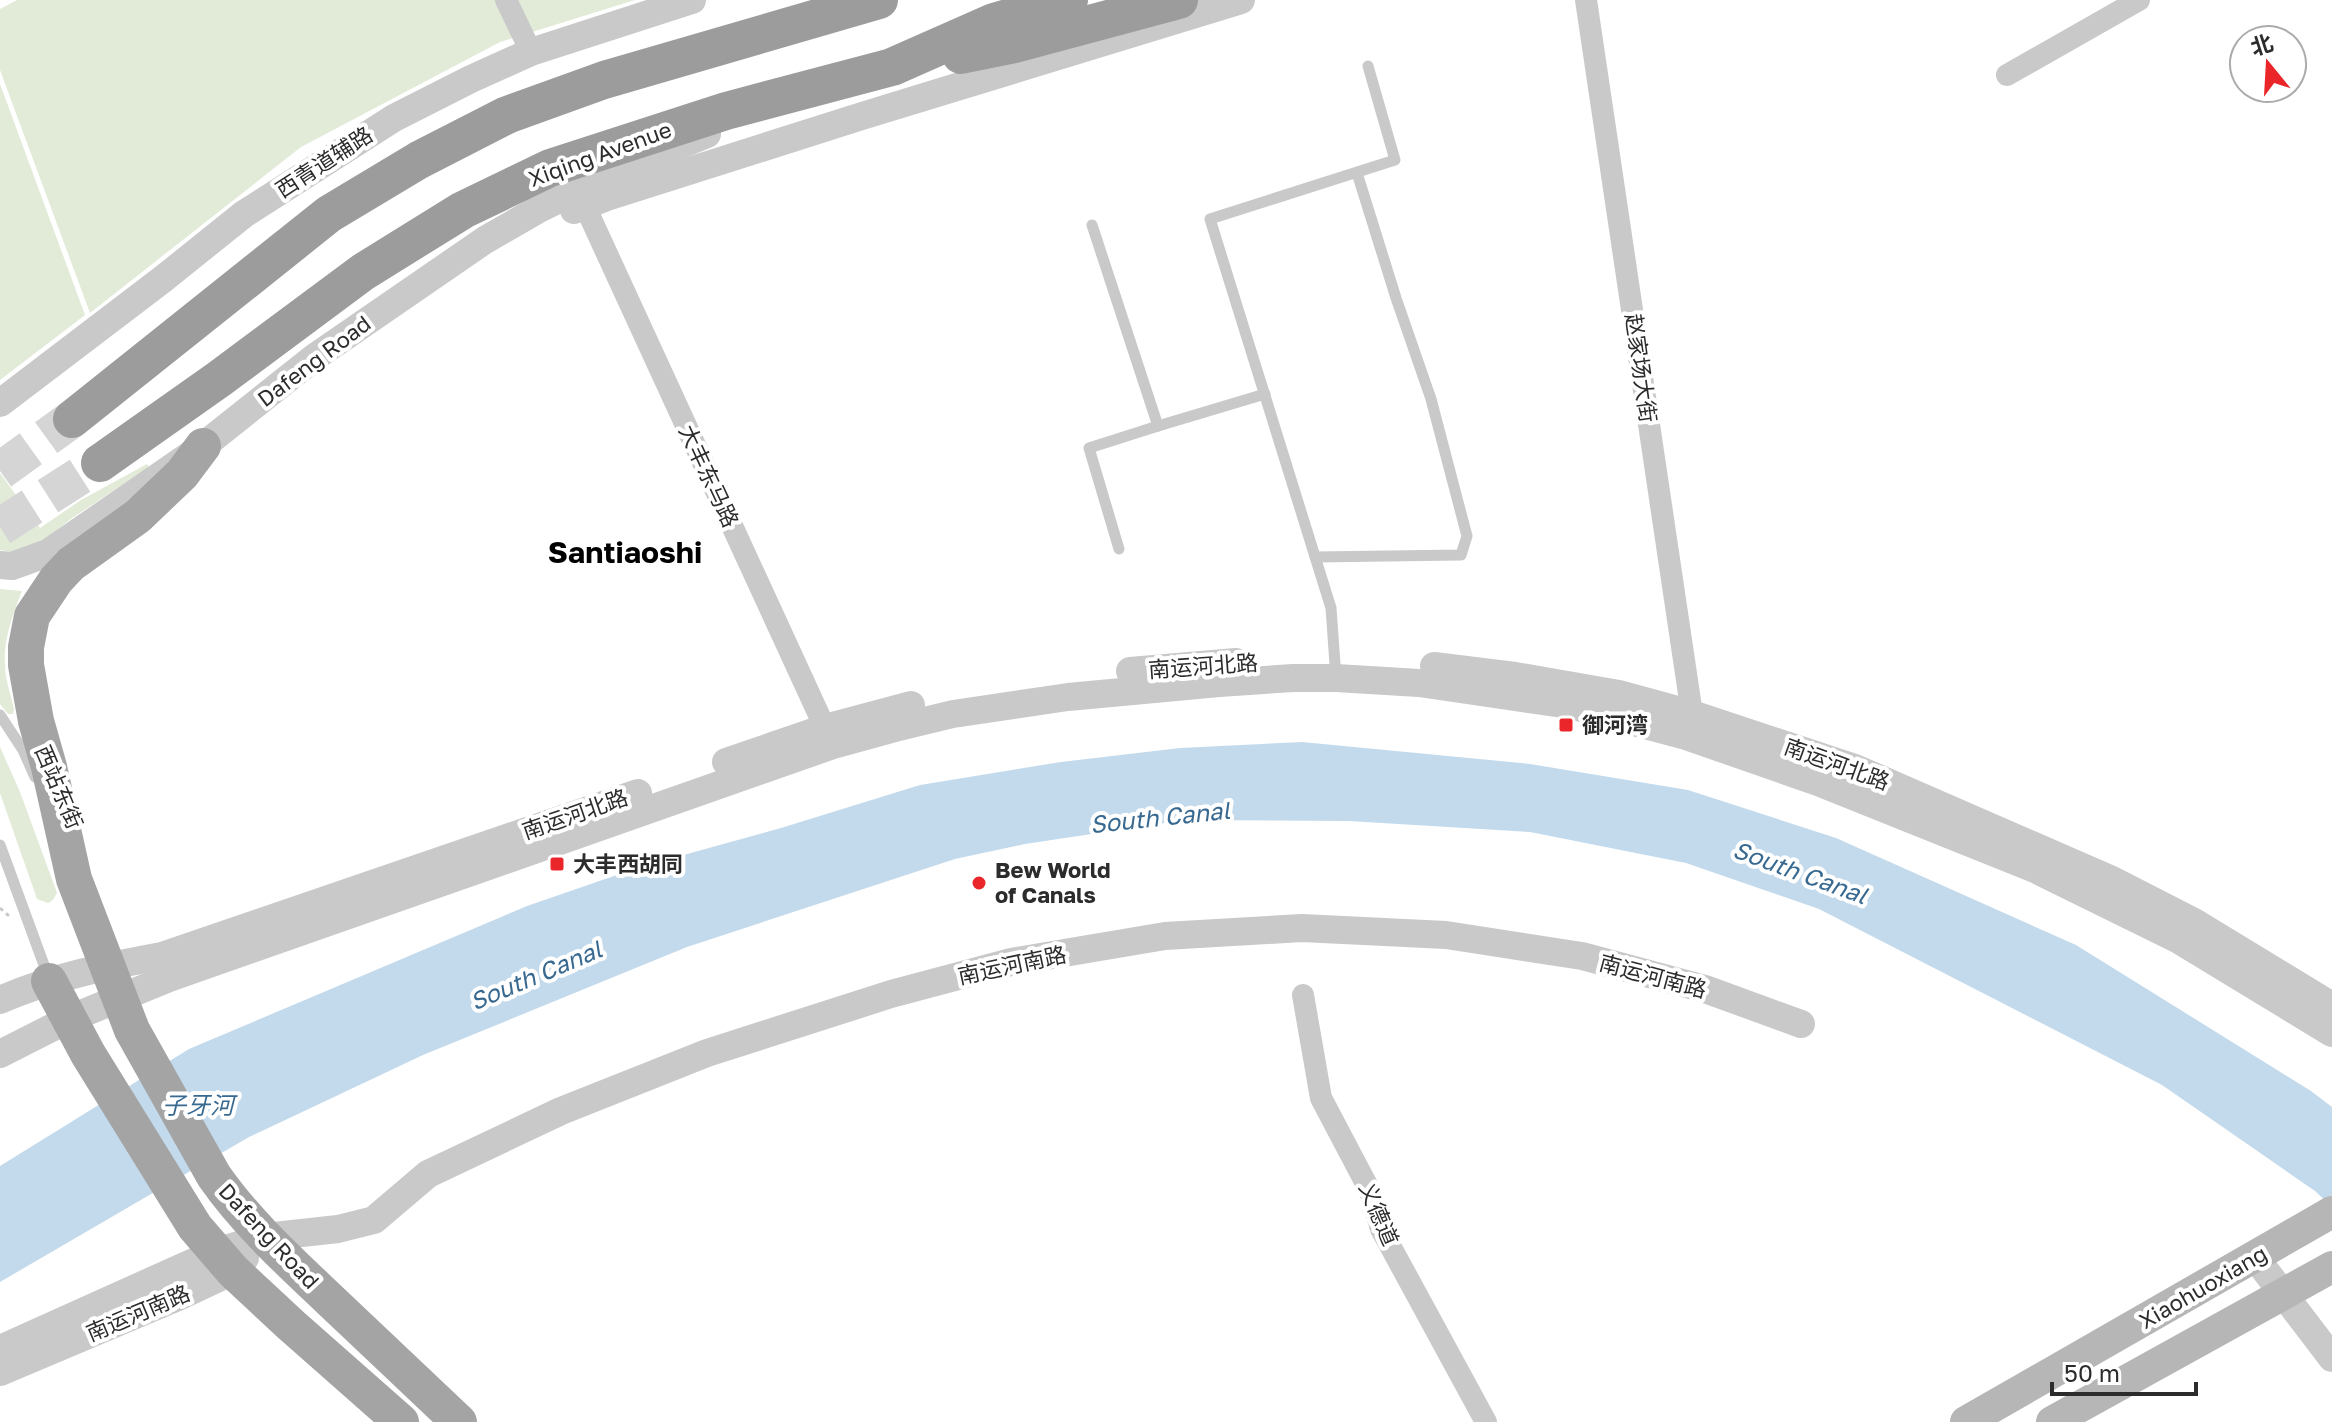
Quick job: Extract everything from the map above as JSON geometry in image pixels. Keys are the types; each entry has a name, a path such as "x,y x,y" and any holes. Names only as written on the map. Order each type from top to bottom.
{"highway":[{"path":"72,419 329,214 419,160 507,115 604,80 879,0"},
{"name":"Xiqing Avenue","path":"100,463 363,272 463,210 550,168 726,111 892,67 994,22 1069,0"},
{"path":"892,67 1015,44 1179,0"}],"main road":[{"name":"Dafeng Road","path":"203,446 182,474 138,516 71,564 43,596 32,616 26,647 28,684 74,879 143,1053 228,1197 265,1237 459,1422"},
{"name":"Dafeng Road","path":"49,981 102,1077 195,1227 225,1262 291,1325 401,1422"},
{"name":"Xiaohuoxiang","path":"1966,1422 2323,1217"},
{"name":"Xiaohuoxiang","path":"2052,1422 2332,1267"}],"street":[{"path":"506,0 531,52"},
{"name":"西青道辅路","path":"0,403 244,214 394,118 531,52 692,0"},
{"path":"753,36 829,0"},
{"path":"428,279 550,220 607,197 1241,0"},
{"name":"赵家场大街","path":"1586,0 1689,725"},
{"path":"2007,75 2139,0"},
{"path":"428,279 485,240 537,210 614,172 807,91"},
{"name":"大丰东马路","path":"585,206 829,736"},
{"name":"Dafeng Road","path":"203,446 315,357 428,279"},
{"path":"0,565 12,566 48,553 203,446"},
{"name":"南运河北路","path":"0,1000 49,981 113,982 169,978 829,736 1055,699 1293,678 1336,669 1689,725 1855,768 2110,879 2194,922 2332,1006"},
{"name":"南运河北路","path":"1689,725 1818,782 2035,869 2179,940 2332,1033"},
{"name":"南运河南路","path":"0,1372 180,1296 265,1237 338,1229 374,1220 428,1174 561,1111 707,1053 891,994 1011,962 1165,936 1302,928 1446,935 1582,956 1705,989 1801,1024"},
{"name":"南运河北路","path":"0,1054 69,1019 113,982"},
{"name":"义德道","path":"1303,995 1321,1098 1370,1191 1381,1229 1486,1422"},
{"path":"2255,1257 2332,1358"},
{"name":"南运河南路","path":"0,1349 225,1262"}],"lane":[{"path":"1336,669 1331,608 1210,219 1395,160 1368,66"},
{"path":"1315,557 1461,555 1467,536 1431,399 1357,173"},
{"path":"1092,225 1158,426"},
{"path":"1119,549 1089,448 1265,394"},
{"name":"西站东街","path":"0,715 23,750 38,785"},
{"name":"西站东街","path":"43,799 74,879"},
{"path":"0,845 49,981"}],"green space":[{"path":"17,0 635,0 500,42 301,147 90,313 0,70 0,9"},
{"path":"0,84 85,315 0,380"},
{"path":"147,464 149,467 43,541 21,550 0,550 0,473 40,528 81,500"},
{"path":"0,589 22,591 9,627 5,656 13,714 8,714 0,704"},
{"path":"0,747 57,893 48,903 37,899 0,793"}],"water":[{"name":"子牙河","path":"1302,742 1530,764 1688,790 1836,838 2076,945 2332,1107 2332,1207 2315,1191 2162,1085 1819,909 1686,863 1530,832 1349,821 1185,820 1025,844 955,859 687,947 423,1055 249,1137 0,1282 0,1166 189,1049 527,906 640,867 920,785 1061,762 1180,748"}],"tunnel":[{"path":"0,471 72,419"},
{"path":"0,527 100,463"}],"place":[{"name":"御河湾","path":"1566,725"},
{"name":"大丰西胡同","path":"557,864"},
{"name":"Bew World of Canals","path":"979,883"}],"district":[{"name":"Santiaoshi","path":"625,553"}],"water label":[{"name":"South Canal","path":"1160,818"},
{"name":"South Canal","path":"1800,873"},
{"name":"South Canal","path":"536,976"}]}
